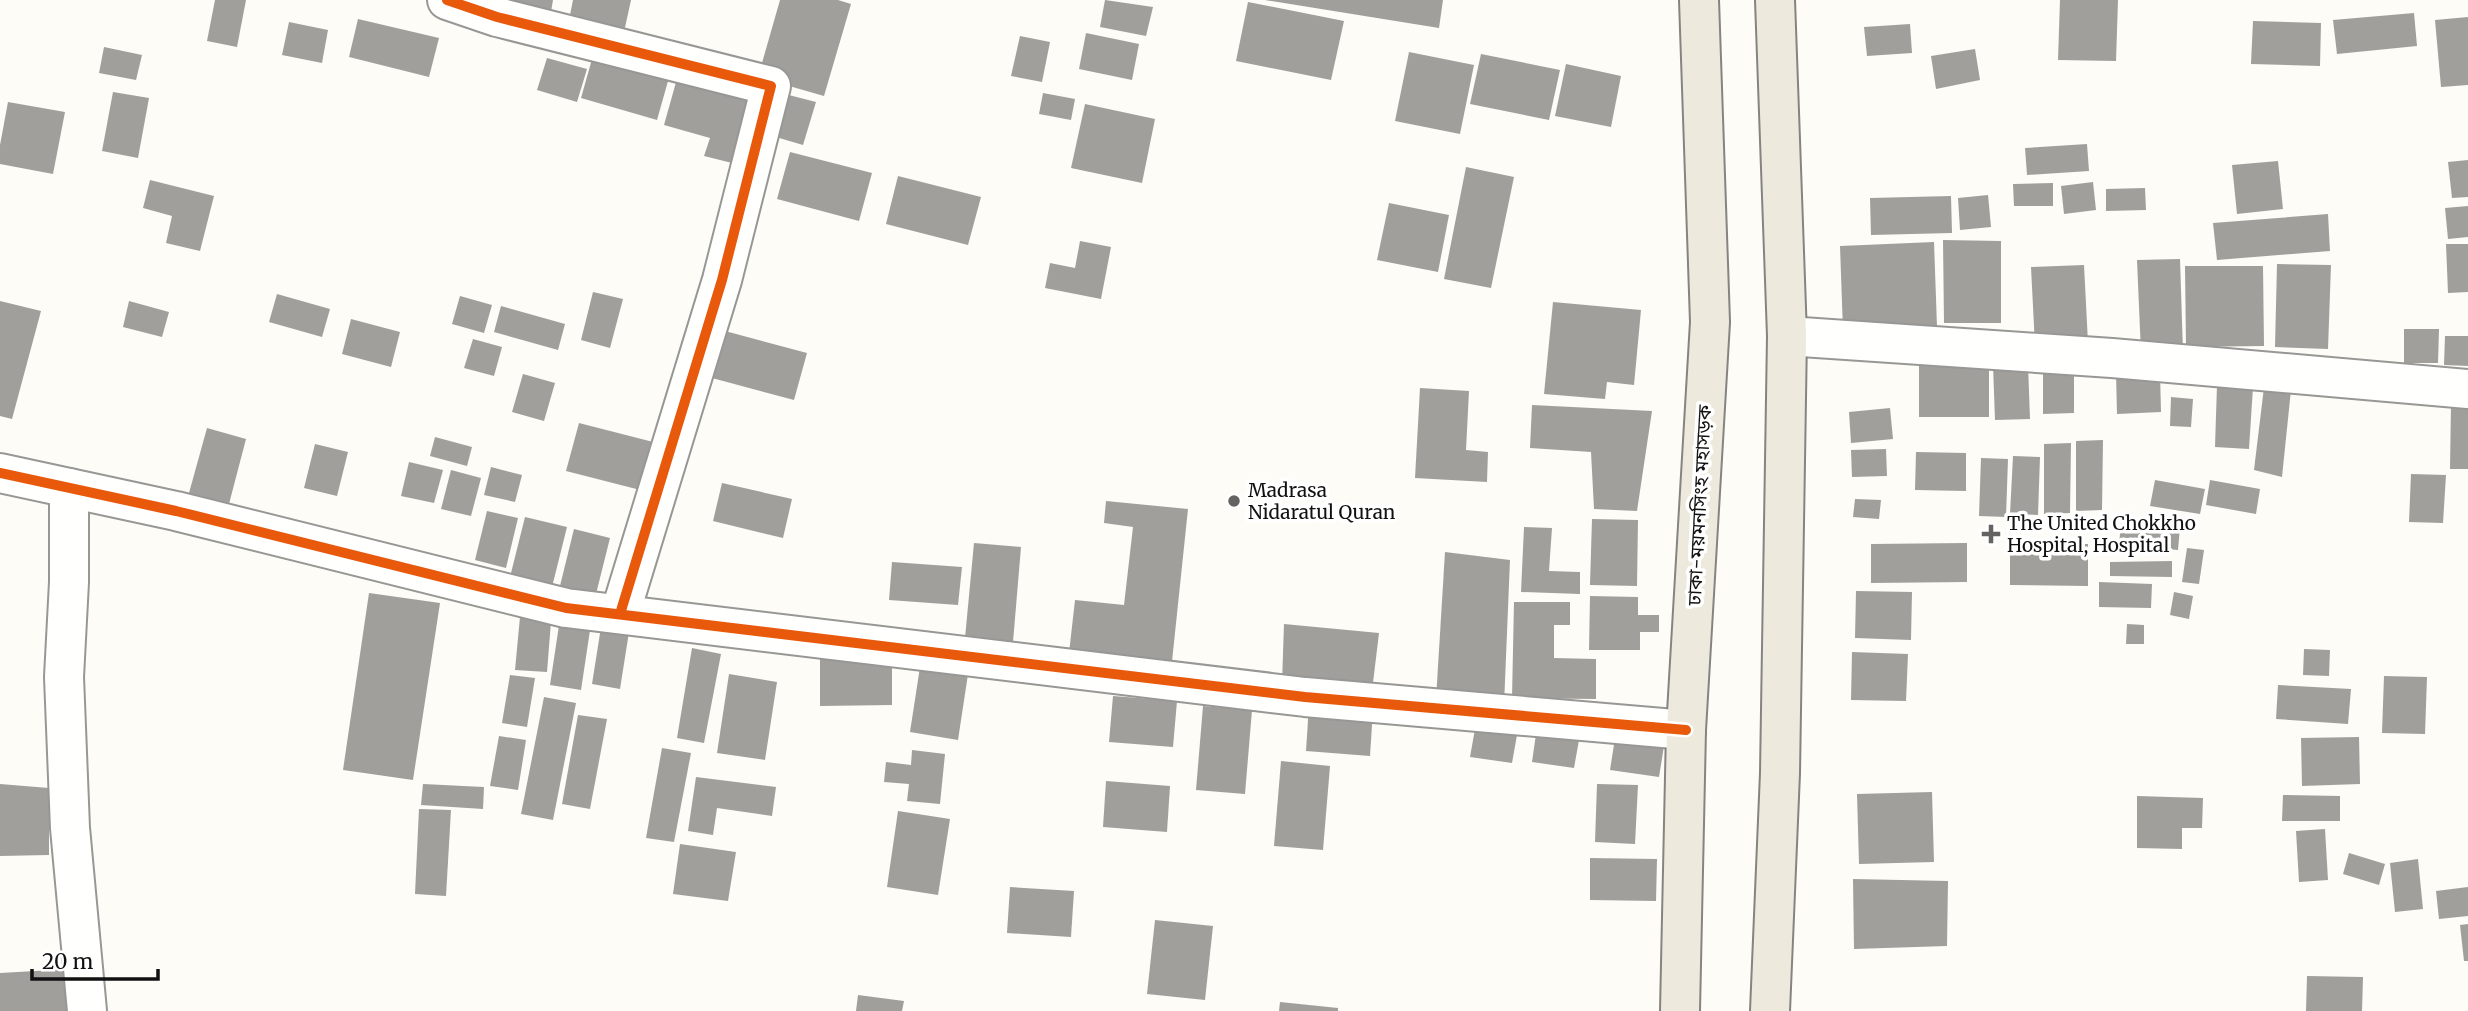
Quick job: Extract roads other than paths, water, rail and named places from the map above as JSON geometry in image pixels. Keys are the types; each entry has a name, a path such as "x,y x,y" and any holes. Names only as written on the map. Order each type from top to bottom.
{"main road":[{"name":"ঢাকা-ময়মনসিংহ মহাসড়ক","path":"1680,1011 1686,730 1710,322 1699,0"},
{"path":"1770,1011 1780,773 1787,336 1775,0"}],"street":[{"path":"447,0 497,18 771,86 722,281 620,614"},
{"path":"1787,336 2112,358 2468,389"},
{"path":"0,473 566,608 1305,696 1686,730"},
{"path":"69,488 69,582 64,677 70,828 87,1011"}],"place":[{"name":"Madrasa Nidaratul Quran","path":"1234,501"},
{"name":"The United Chokkho Hospital, Hospital","path":"1991,534"}]}
